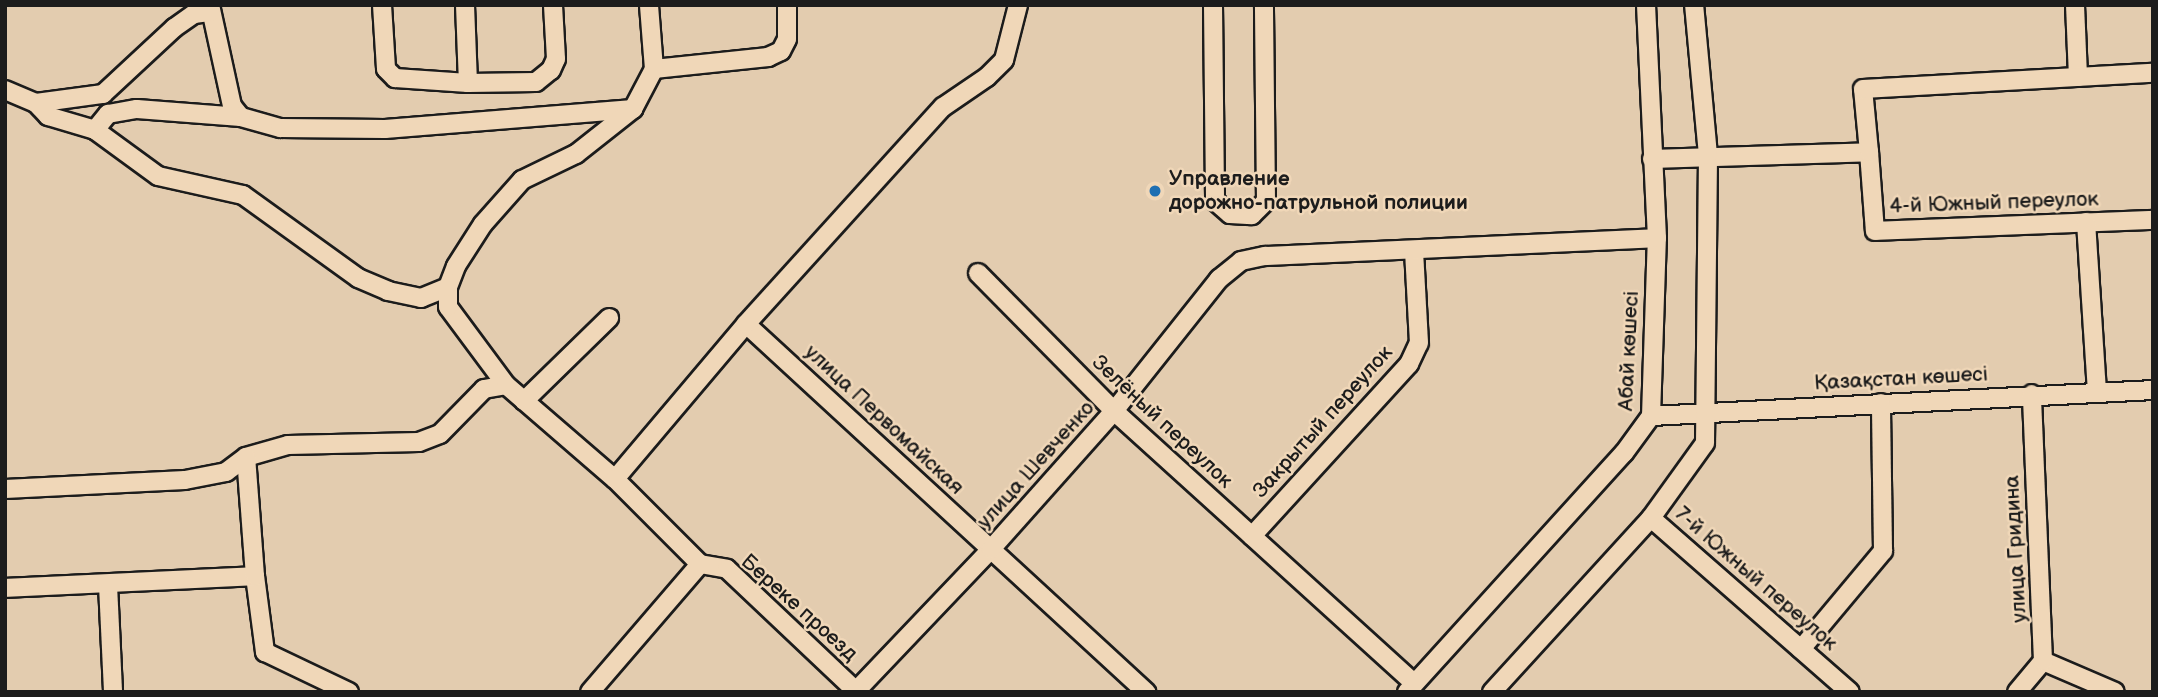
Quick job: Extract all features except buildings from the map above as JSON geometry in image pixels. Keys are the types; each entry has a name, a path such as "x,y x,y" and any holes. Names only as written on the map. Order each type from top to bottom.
{"street":[{"path":"382,5 386,69 395,78 468,83 536,82 551,70 555,59 553,5"},
{"path":"465,5 468,83"},
{"path":"5,90 37,103 48,116 95,130 158,176 243,195 358,278 378,287 421,298 448,287 483,224 522,180 576,154 633,109 654,69 649,5"},
{"path":"654,69 768,57 781,51 787,38 786,5"},
{"path":"615,479 746,324 943,107 987,77 1003,60 1018,5"},
{"path":"1213,5 1215,201 1230,214 1252,215 1266,201 1264,5"},
{"name":"Абай көшесі","path":"1410,687 1624,453 1651,416 1657,238 1646,5"},
{"path":"1651,518 1704,443 1708,155 1694,5"},
{"path":"2075,5 2078,77"},
{"path":"37,103 103,93 174,28 194,15 211,9 232,106 241,117"},
{"name":"4-й Южный переулок","path":"2153,73 1863,89 1875,231 2153,220"},
{"path":"103,93 108,114"},
{"path":"95,130 108,114 136,109 241,117 280,128 321,132 633,109"},
{"path":"1652,159 1708,155 1869,152"},
{"path":"2086,222 2097,392"},
{"path":"1414,250 1657,238"},
{"name":"улица Шевченко","path":"856,691 991,549 1114,411 1219,279 1241,261 1265,256 1414,250"},
{"name":"Закрытый переулок","path":"1252,536 1409,364 1419,343 1414,250"},
{"name":"Зелёный переулок","path":"978,273 1114,411 1252,536 1410,687"},
{"name":"Береке проезд","path":"448,287 448,307 506,385 615,479 700,564 727,569 856,691"},
{"path":"524,401 609,318"},
{"name":"улица Первомайская","path":"746,324 1146,692"},
{"path":"5,489 185,480 226,472 246,457 288,445 418,442 440,434 484,389 506,385"},
{"name":"Қазақстан көшесі","path":"1651,416 2032,394 2153,390"},
{"name":"улица Гридина","path":"2032,394 2043,661"},
{"path":"1801,649 1883,551 1881,403"},
{"path":"246,457 255,576 265,652 349,692"},
{"name":"7-й Южный переулок","path":"1492,692 1651,518 1850,692"},
{"path":"590,692 700,564"},
{"path":"5,589 255,576"},
{"path":"108,585 113,692"},
{"path":"2017,692 2043,661 2115,692"}],"place":[{"name":"Управление дорожно-патрульной полиции","path":"1155,191"}]}
